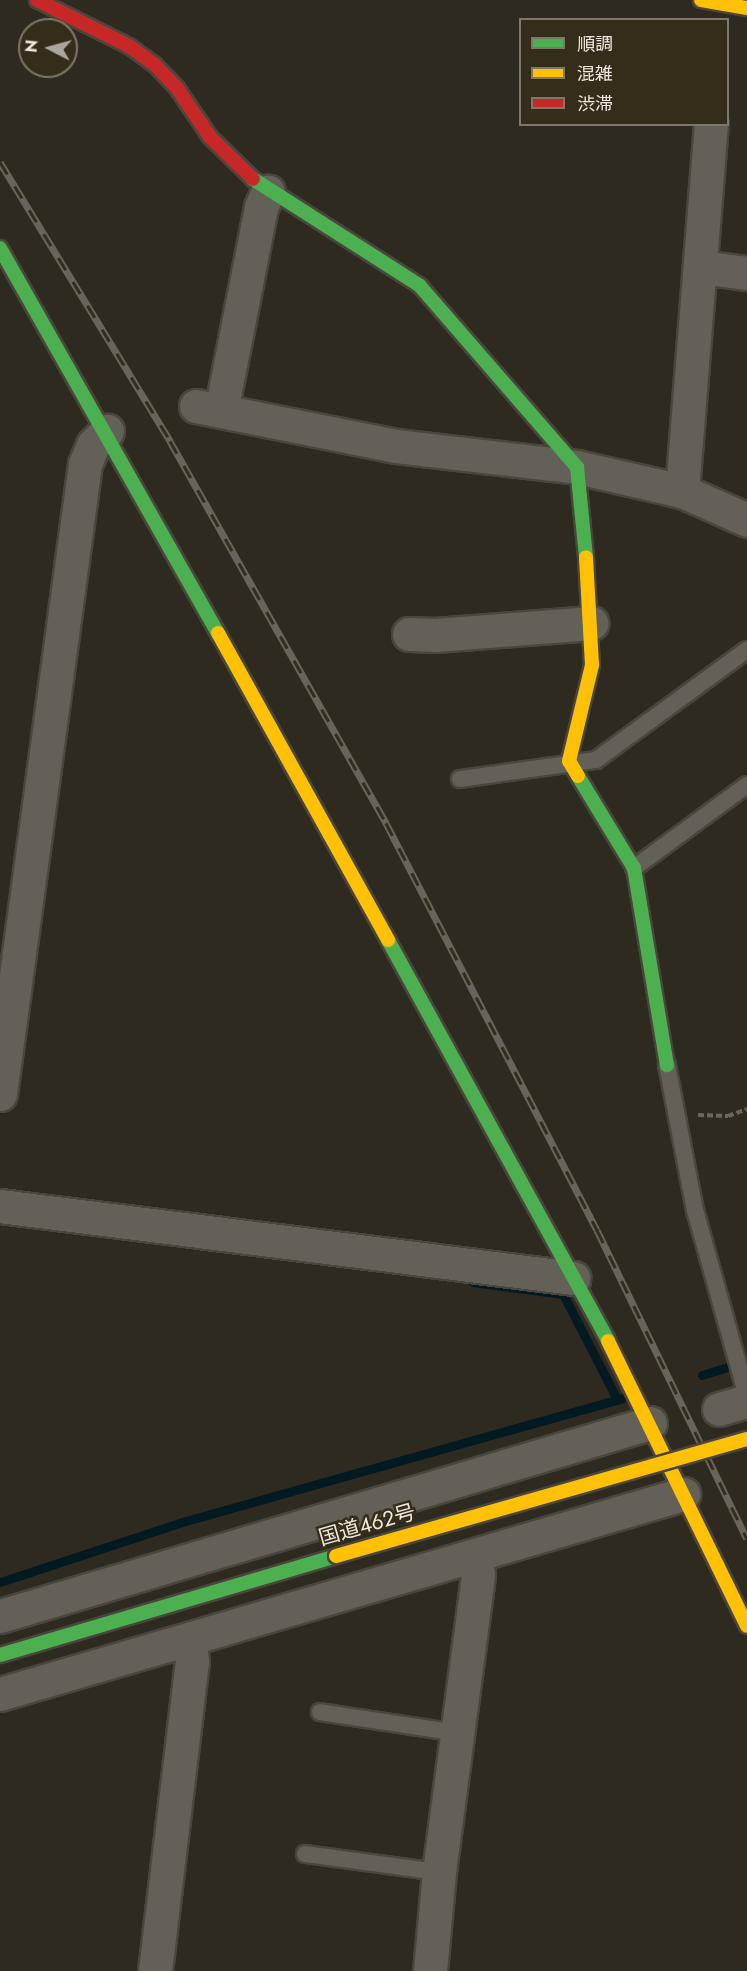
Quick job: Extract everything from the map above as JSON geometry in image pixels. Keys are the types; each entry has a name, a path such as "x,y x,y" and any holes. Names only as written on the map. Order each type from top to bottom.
{"main road":[{"path":"42,1 129,46 155,65 177,88 234,164 268,191 420,286 576,467 592,623 592,665 569,761 634,868 667,1065"},
{"path":"0,248 11,287 107,431 573,1278 650,1423 747,1626"},
{"name":"国道462号","path":"0,1655 747,1439"}],"street":[{"path":"682,491 711,126"},
{"path":"268,191 261,207 209,408 396,446 576,467 682,491 747,520"},
{"path":"700,267 747,273"},
{"path":"0,1094 85,464 93,445 107,431"},
{"path":"409,634 592,623"},
{"path":"0,1206 573,1278"},
{"path":"0,1616 650,1423"},
{"path":"0,1694 682,1494"},
{"path":"430,1971 439,1872 478,1575 475,1555"},
{"path":"155,1971 192,1661 189,1640"}],"lane":[{"path":"460,779 569,761 596,760 747,650"},
{"path":"634,868 747,785"},
{"path":"667,1065 695,1210 733,1345 739,1397"},
{"path":"320,1712 458,1733"},
{"path":"305,1854 439,1872"}],"path":[{"path":"676,1115 728,1116 747,1109"}],"waterway":[{"path":"473,1282 563,1294 617,1399"},
{"path":"702,1375 747,1361"},
{"path":"0,1582 182,1522 622,1398"}],"railway":[{"path":"0,162 170,441 386,823 597,1230 747,1539"}],"traffic: fast":[{"path":"253,179 420,286 577,467 586,557"},
{"path":"0,248 218,633"},
{"path":"578,776 634,868 667,1065"},
{"path":"388,940 608,1341"},
{"path":"0,1655 336,1556"}],"traffic: slow":[{"path":"701,0 747,8"},
{"path":"578,776 569,761 592,665 586,557"},
{"path":"218,633 388,940"},
{"path":"608,1341 747,1626"},
{"path":"336,1556 747,1439"}],"traffic: jam":[{"path":"37,0 129,46 155,65 177,88 210,137 253,179"}]}
